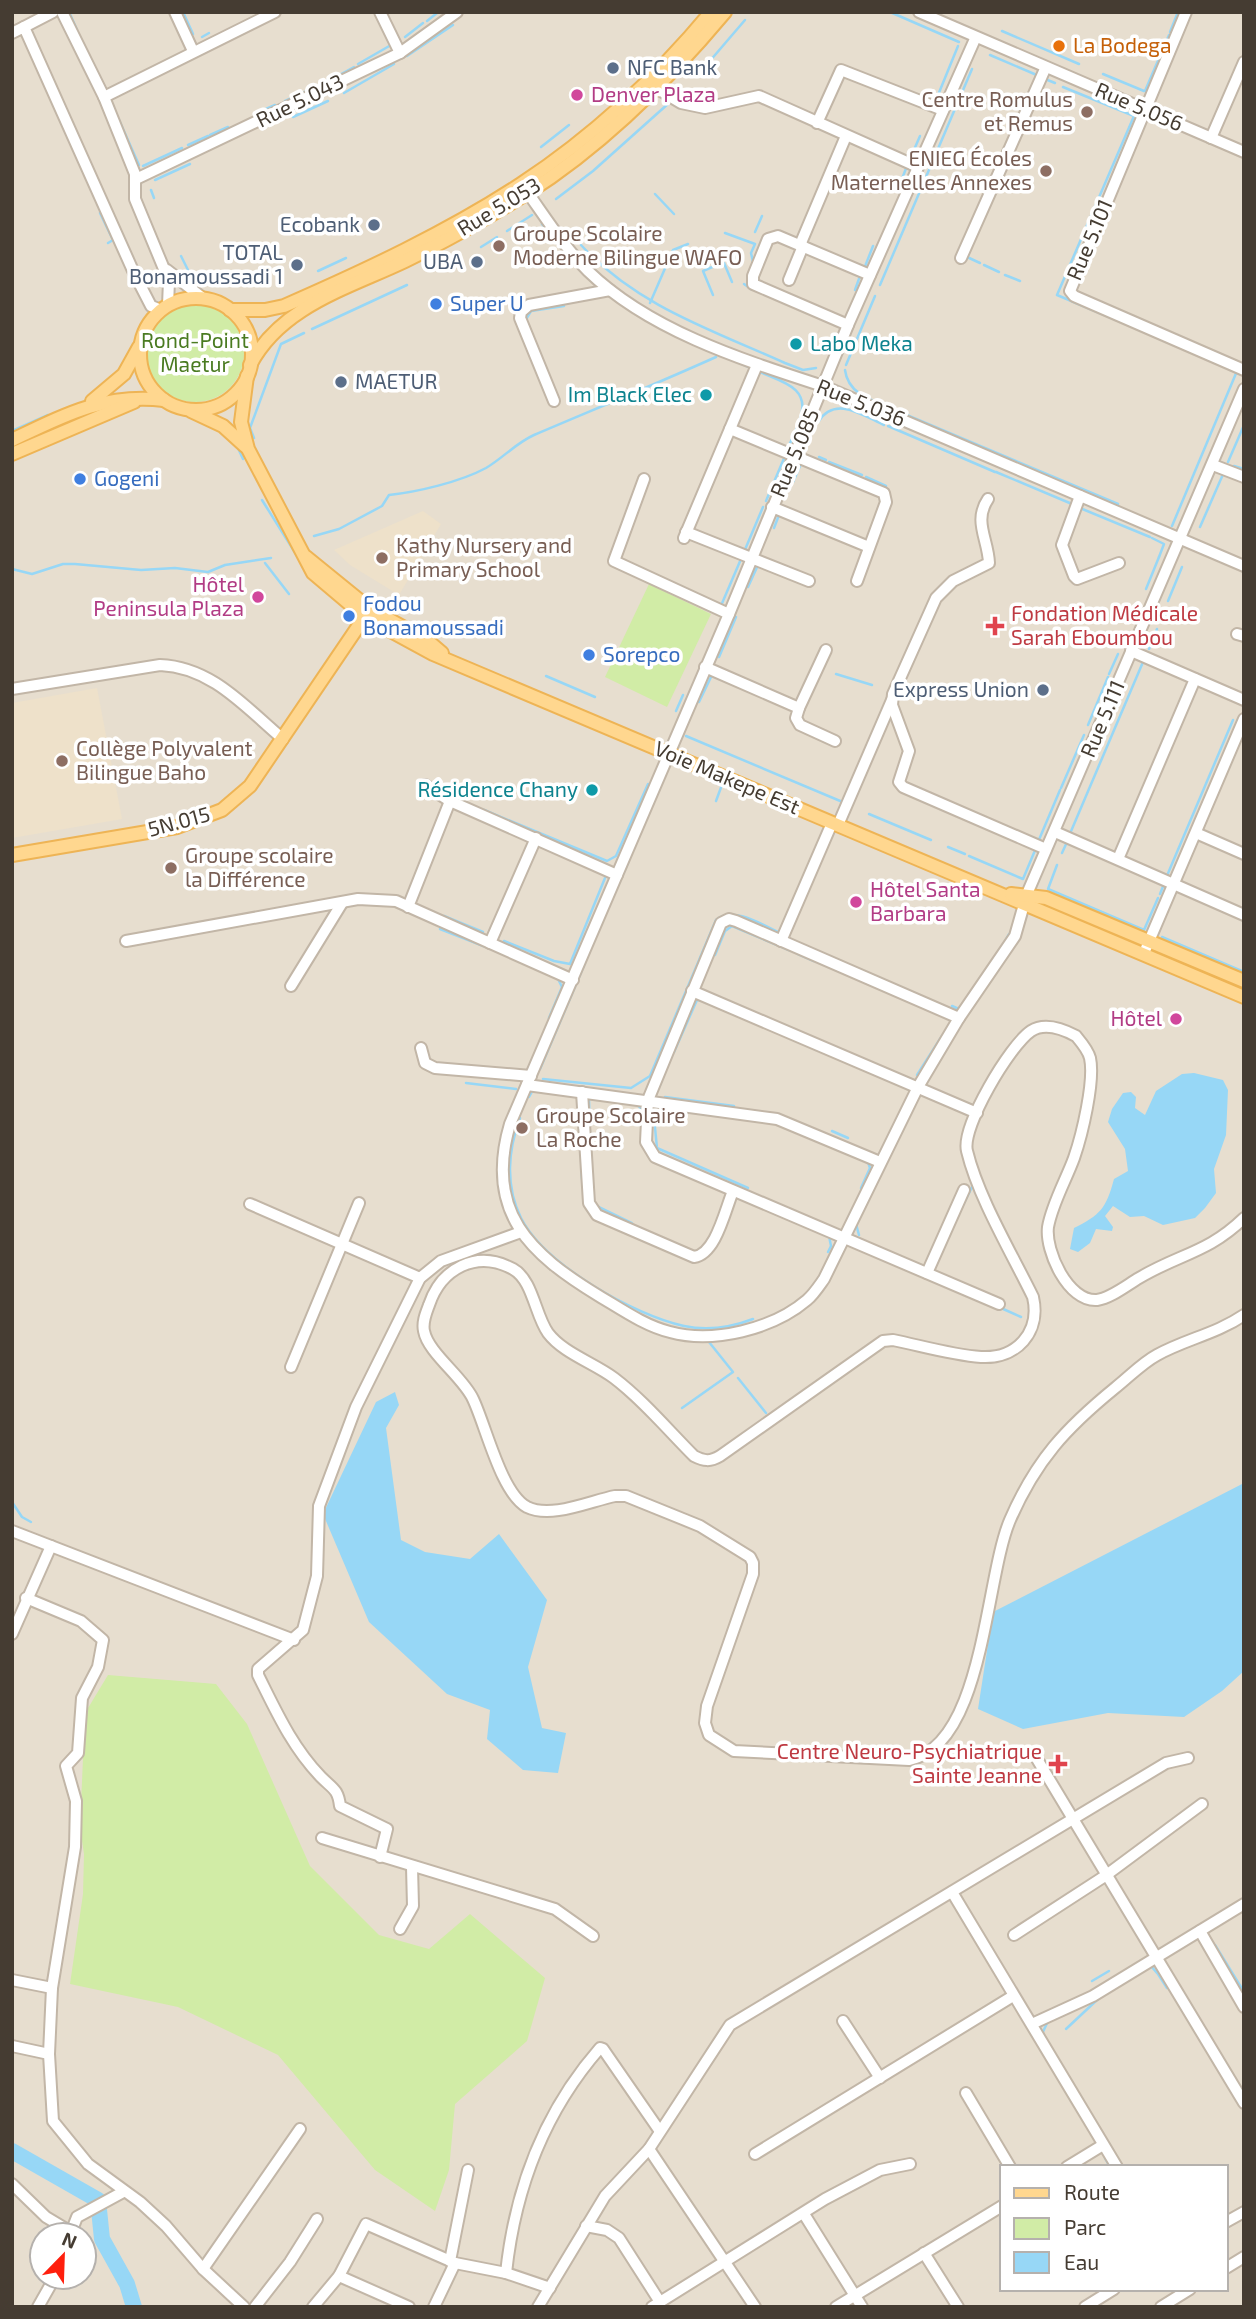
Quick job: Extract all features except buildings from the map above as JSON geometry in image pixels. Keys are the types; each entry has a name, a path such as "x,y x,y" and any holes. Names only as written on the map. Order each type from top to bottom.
{"main road":[{"name":"Rue 5.053","path":"230,310 265,310 284,306 525,188 612,114 711,12"},
{"name":"Rue 5.053","path":"249,371 263,342 276,327 327,297 408,260 525,188 619,123 656,88 725,12"},
{"path":"77,410 113,386 124,374 151,320 164,307 186,299 204,299 230,310 248,335 249,371 241,422 248,449"},
{"path":"141,343 144,375 164,400"},
{"path":"184,408 203,409 221,403 236,392 249,371"},
{"path":"12,440 77,410 111,399 145,398 164,400 223,426 248,449"},
{"path":"12,454 99,414 145,398"},
{"name":"Voie Makepe Est","path":"248,449 306,557 368,613 428,640 448,659 835,824 1025,899 1244,997"},
{"name":"5N.015","path":"12,855 177,827 202,820 240,797 260,775 368,613"},
{"name":"Voie Makepe Est","path":"1025,899 1046,898 1244,981"}],"street":[{"path":"12,33 53,12"},
{"path":"62,12 104,97 136,179 135,199 165,268 176,280 204,299"},
{"path":"175,12 193,51"},
{"path":"104,97 275,12"},
{"path":"380,12 400,52"},
{"name":"Rue 5.043","path":"136,179 400,52 457,12"},
{"name":"Rue 5.056","path":"919,12 1045,69 1244,152"},
{"name":"Rue 5.101","path":"1186,12 1070,291 1074,296 1244,370"},
{"path":"24,27 151,306 164,307 165,268"},
{"name":"Rue 5.085","path":"521,1232 506,1196 503,1149 529,1081 729,614 793,455 975,38"},
{"path":"1211,138 1244,61"},
{"path":"961,258 1045,69"},
{"path":"817,123 841,70 943,110"},
{"path":"656,88 681,103 705,108 760,96 918,167"},
{"path":"789,280 846,136"},
{"name":"Rue 5.036","path":"525,188 565,245 610,290 642,312 758,365 823,386 1244,566"},
{"path":"848,326 753,284 753,276 771,236 778,236 870,275"},
{"path":"554,401 520,318 521,312 529,305 610,290"},
{"path":"758,365 685,535 809,581"},
{"name":"Rue 5.111","path":"521,1232 532,1248 566,1276 651,1325 691,1336 721,1335 746,1329 770,1321 807,1300 824,1279 918,1087 959,1018 1015,936 1025,899 1244,389"},
{"path":"730,429 884,493 886,502 857,581"},
{"path":"1213,464 1244,477"},
{"path":"644,479 614,561 729,614"},
{"path":"1080,496 1062,545 1074,576 1077,579 1119,563"},
{"path":"781,941 936,597 953,581 989,563 981,532 982,509 988,499"},
{"path":"772,507 869,547"},
{"path":"826,650 796,718 800,725 835,741"},
{"path":"1131,651 1244,700"},
{"path":"12,690 160,665 183,666 202,673 219,685 283,739"},
{"path":"705,667 799,708"},
{"path":"1118,859 1195,679"},
{"path":"891,700 909,751 900,784 1046,849"},
{"path":"1144,953 1244,719"},
{"path":"425,785 450,801 617,875"},
{"path":"408,907 450,801"},
{"path":"1055,832 1244,915"},
{"path":"1196,833 1244,854"},
{"path":"490,943 536,838"},
{"path":"126,941 380,898 408,907 573,980"},
{"path":"291,986 342,903"},
{"path":"959,1018 736,921 725,920 721,923 648,1100 646,1142 650,1154 999,1304"},
{"path":"692,991 976,1113"},
{"path":"1244,1218 1218,1242 1147,1273 1102,1299 1084,1298 1069,1284 1055,1261 1048,1234 1051,1216 1076,1155 1085,1112 1090,1058 1084,1045 1066,1030 1045,1026 1032,1030 1013,1048 976,1113 966,1141 967,1150 1032,1297 1036,1312 1032,1331 1013,1349 982,1357 894,1340 874,1344 712,1461 694,1456 613,1377 554,1339 544,1326 522,1277 515,1270 488,1262 453,1268 435,1288 424,1320 427,1339 468,1388 496,1459 516,1498 524,1506 548,1511 626,1496 700,1526 750,1557 753,1574 707,1706 705,1723 709,1735 722,1746 734,1751 909,1760 931,1752 952,1726 967,1692 1004,1536 1025,1491 1047,1455 1069,1426 1147,1362 1165,1351 1219,1331 1244,1315"},
{"path":"421,1048 425,1063 435,1068 789,1122 880,1162"},
{"path":"582,1092 589,1203 597,1215 694,1257 701,1256 710,1246 733,1191"},
{"path":"927,1273 964,1190"},
{"path":"290,1367 359,1203"},
{"path":"250,1204 420,1278"},
{"path":"380,1857 387,1829 340,1806 339,1794 302,1757 289,1737 258,1675 262,1664 303,1630 317,1576 319,1506 356,1408 420,1278 441,1261 521,1232"},
{"path":"12,1531 294,1640"},
{"path":"12,1634 51,1546"},
{"path":"26,1598 81,1621 103,1640 98,1667 82,1699 78,1752 66,1766 76,1801 75,1847 52,1988 49,2054 53,2121 88,2164 140,2202 166,2226 203,2269 244,2307"},
{"path":"538,2307 605,2196 649,2149 730,2025 1072,1822 1166,1763 1188,1758"},
{"path":"1037,1759 1072,1822 1244,2103"},
{"path":"1014,1936 1105,1876 1202,1804"},
{"path":"322,1838 555,1909 593,1936"},
{"path":"400,1929 413,1906 411,1867"},
{"path":"952,1892 1013,1996 1034,2023 1116,2165"},
{"path":"1034,2023 1084,2001 1244,1904"},
{"path":"1200,1931 1244,2007"},
{"path":"12,1980 52,1988"},
{"path":"755,2154 1013,1996"},
{"path":"843,2021 880,2078"},
{"path":"12,2046 49,2054"},
{"path":"506,2273 516,2209 539,2142 563,2095 600,2048 659,2130"},
{"path":"966,2093 1009,2165"},
{"path":"203,2269 300,2129"},
{"path":"1070,2165 1103,2145"},
{"path":"649,2149 675,2183 723,2262 755,2307"},
{"path":"586,2227 607,2230 619,2238 656,2304 880,2170 910,2164"},
{"path":"434,2307 452,2262 468,2170"},
{"path":"12,2184 52,2221"},
{"path":"76,2221 77,2217 123,2192"},
{"path":"836,2307 1000,2207"},
{"path":"1228,2221 1244,2212"},
{"path":"804,2214 862,2307"},
{"path":"255,2307 290,2262 317,2220"},
{"path":"313,2307 339,2276 366,2224 452,2262 506,2273 550,2288"},
{"path":"925,2253 958,2307"},
{"path":"1228,2267 1244,2257"},
{"path":"339,2276 409,2307"},
{"path":"38,2307 49,2291"},
{"path":"1161,2307 1187,2291"},
{"path":"1086,2307 1096,2294"}],"shaded area":[{"path":"12,12 1244,12 1244,2307 12,2307"},
{"name":"Kathy Nursery and Primary School","path":"423,511 441,524 399,595 350,565 334,550"},
{"name":"Collège Polyvalent Bilingue Baho","path":"97,688 122,819 12,838 12,703"}],"green space":[{"name":"Rond-Point Maetur","path":"195,304 214,308 230,318 240,334 244,353 240,372 230,388 214,398 195,402 176,398 160,388 150,372 146,353 150,334 160,318 176,308"},
{"path":"649,584 711,614 667,707 605,677"},
{"path":"108,1675 216,1684 247,1724 310,1866 379,1935 429,1949 470,1914 545,1978 527,2041 455,2104 449,2170 435,2211 375,2170 278,2055 178,2007 70,1984 83,1894 84,1854 80,1827 85,1713"}],"water":[{"path":"1194,1073 1223,1080 1228,1090 1226,1135 1214,1169 1216,1193 1195,1218 1163,1225 1144,1216 1130,1217 1113,1206 1105,1216 1113,1227 1112,1231 1096,1229 1090,1243 1078,1252 1070,1249 1074,1228 1101,1210 1114,1179 1128,1171 1125,1149 1108,1122 1112,1109 1123,1093 1131,1092 1136,1097 1135,1108 1145,1115 1156,1091 1182,1074"},
{"path":"395,1392 399,1405 386,1428 401,1540 425,1552 470,1559 499,1534 547,1600 528,1667 542,1728 566,1733 558,1773 523,1770 487,1739 490,1710 447,1694 369,1622 323,1514 376,1402"},
{"path":"1244,1483 1244,1671 1222,1691 1184,1717 1108,1713 1023,1729 978,1709 993,1612"}],"waterway":[{"path":"183,12 193,34"},
{"path":"890,12 959,42"},
{"path":"1170,32 1178,12"},
{"path":"427,21 437,13"},
{"path":"70,14 77,30"},
{"path":"703,69 745,20"},
{"path":"405,37 423,23"},
{"path":"407,56 453,25"},
{"path":"1002,31 1079,64"},
{"path":"202,37 209,33"},
{"path":"1145,91 1169,35"},
{"path":"358,64 391,45"},
{"path":"936,100 958,46"},
{"path":"990,55 1039,76"},
{"path":"344,93 394,64"},
{"path":"332,79 354,67"},
{"path":"880,285 972,69"},
{"path":"1103,74 1144,91"},
{"path":"1045,79 1055,83"},
{"path":"321,84 328,80"},
{"path":"285,101 316,87"},
{"path":"1063,87 1134,116 1057,295 1114,319"},
{"path":"293,117 328,101"},
{"path":"556,199 593,171 669,103"},
{"path":"266,109 275,105"},
{"path":"119,120 139,165"},
{"path":"541,147 569,125"},
{"path":"210,135 228,127"},
{"path":"188,145 208,136"},
{"path":"910,159 920,136"},
{"path":"143,166 182,148"},
{"path":"155,180 190,164"},
{"path":"898,189 907,166"},
{"path":"151,190 154,198"},
{"path":"655,194 674,214"},
{"path":"100,213 113,240 108,243"},
{"path":"507,231 532,215"},
{"path":"755,232 762,216"},
{"path":"542,224 575,265"},
{"path":"725,233 755,244 751,253 753,262"},
{"path":"481,247 497,237"},
{"path":"650,303 673,250 688,244"},
{"path":"581,245 626,285 677,314 803,370 816,368"},
{"path":"864,269 873,246"},
{"path":"181,256 188,270"},
{"path":"967,257 980,263"},
{"path":"318,271 346,258"},
{"path":"724,263 732,282"},
{"path":"713,295 703,271 717,265"},
{"path":"984,265 999,272"},
{"path":"1005,275 1020,281"},
{"path":"855,290 860,276"},
{"path":"744,284 751,289"},
{"path":"312,329 407,285"},
{"path":"846,365 875,296"},
{"path":"525,321 531,311 564,306"},
{"path":"254,438 250,428 281,344 304,333"},
{"path":"314,536 339,529 382,506 389,495 438,486 476,473 534,435 716,357"},
{"path":"740,363 753,369"},
{"path":"845,370 851,386 863,396 894,409"},
{"path":"1172,526 1237,371"},
{"path":"760,372 786,383 798,393 802,400 800,419"},
{"path":"818,422 825,414 841,408 884,425"},
{"path":"902,413 1118,504"},
{"path":"12,431 48,415"},
{"path":"787,450 800,421"},
{"path":"1228,462 1244,425"},
{"path":"888,426 995,472"},
{"path":"237,446 243,459"},
{"path":"766,501 785,456"},
{"path":"819,457 826,460"},
{"path":"829,462 862,475"},
{"path":"793,482 800,466"},
{"path":"1234,466 1244,469"},
{"path":"996,472 1072,504"},
{"path":"1200,527 1224,472"},
{"path":"866,477 886,486"},
{"path":"262,500 299,559"},
{"path":"744,552 763,507"},
{"path":"1080,508 1150,537"},
{"path":"774,528 779,515"},
{"path":"1152,538 1164,544 1159,557"},
{"path":"1146,589 1159,557"},
{"path":"12,569 32,574 63,564 75,564 208,572 225,565 271,558"},
{"path":"720,608 741,559"},
{"path":"265,563 289,594"},
{"path":"748,587 758,565"},
{"path":"1168,601 1182,567"},
{"path":"719,657 736,617"},
{"path":"1149,649 1157,629"},
{"path":"388,636 412,650"},
{"path":"1109,674 1118,654"},
{"path":"1069,836 1143,662"},
{"path":"836,674 872,685"},
{"path":"546,676 595,697"},
{"path":"699,702 711,677"},
{"path":"1088,725 1108,677"},
{"path":"676,711 683,695"},
{"path":"1166,878 1233,720"},
{"path":"1061,788 1084,735"},
{"path":"686,736 845,803"},
{"path":"716,801 723,782"},
{"path":"484,810 607,861 616,856 648,784"},
{"path":"1038,842 1060,790"},
{"path":"869,814 931,840"},
{"path":"1062,853 1067,842"},
{"path":"948,847 965,854"},
{"path":"969,856 1023,879 1036,848"},
{"path":"619,883 628,863"},
{"path":"1057,865 1048,889 1144,930 1158,898"},
{"path":"504,941 554,961 570,964 605,878"},
{"path":"1160,894 1164,884"},
{"path":"444,916 483,932"},
{"path":"543,1079 631,1088 650,1076 716,920 723,916 740,916 782,934"},
{"path":"715,955 725,931 732,926 789,950"},
{"path":"440,929 486,947"},
{"path":"1004,943 1009,934"},
{"path":"1162,937 1244,972"},
{"path":"798,954 814,961"},
{"path":"540,1069 585,963"},
{"path":"549,1018 562,987 558,979"},
{"path":"674,1052 697,1000 703,1000"},
{"path":"952,1006 959,1009"},
{"path":"917,1075 942,1036"},
{"path":"660,1085 668,1064"},
{"path":"466,1083 516,1089"},
{"path":"529,1097 533,1090"},
{"path":"665,1097 734,1106"},
{"path":"589,1100 590,1138"},
{"path":"636,1103 642,1110 642,1119"},
{"path":"653,1107 657,1148 748,1188"},
{"path":"520,1118 511,1155 512,1193 521,1218 533,1236 550,1253 593,1286 664,1320 684,1326 710,1328 753,1319"},
{"path":"832,1131 848,1138"},
{"path":"581,1154 582,1179"},
{"path":"861,1188 870,1168 868,1162"},
{"path":"959,1213 973,1185"},
{"path":"597,1206 632,1223"},
{"path":"856,1224 859,1235"},
{"path":"828,1252 831,1246 829,1236"},
{"path":"1001,1308 1021,1317"},
{"path":"682,1408 733,1372 709,1342"},
{"path":"738,1378 766,1413"},
{"path":"12,1502 22,1517 31,1522"},
{"path":"1215,1945 1244,1992"},
{"path":"1151,1966 1157,1973"},
{"path":"1092,1981 1109,1971"},
{"path":"1158,1974 1167,1988"},
{"path":"1066,2029 1098,1999"},
{"path":"1042,2034 1048,2021"},
{"path":"12,2151 98,2200 102,2239 127,2284 134,2307"},
{"path":"1105,2158 1109,2165"}],"place":[{"name":"La Bodega","path":"1059,46"},
{"name":"NFC Bank","path":"613,68"},
{"name":"Denver Plaza","path":"577,95"},
{"name":"Centre Romulus et Remus","path":"1087,112"},
{"name":"ENIEG Écoles Maternelles Annexes","path":"1046,171"},
{"name":"Ecobank","path":"374,225"},
{"name":"Groupe Scolaire Moderne Bilingue WAFO","path":"499,246"},
{"name":"UBA","path":"477,262"},
{"name":"TOTAL Bonamoussadi 1","path":"297,265"},
{"name":"Super U","path":"436,304"},
{"name":"Labo Meka","path":"796,344"},
{"name":"MAETUR","path":"341,382"},
{"name":"Im Black Elec","path":"706,395"},
{"name":"Gogeni","path":"80,479"},
{"name":"Kathy Nursery and Primary School","path":"382,558"},
{"name":"Hôtel Peninsula Plaza","path":"258,597"},
{"name":"Fodou Bonamoussadi","path":"349,616"},
{"name":"Fondation Médicale Sarah Eboumbou","path":"995,626"},
{"name":"Sorepco","path":"589,655"},
{"name":"Express Union","path":"1043,690"},
{"name":"Collège Polyvalent Bilingue Baho","path":"62,761"},
{"name":"Résidence Chany","path":"592,790"},
{"name":"Groupe scolaire la Différence","path":"171,868"},
{"name":"Hôtel Santa Barbara","path":"856,902"},
{"name":"Hôtel","path":"1176,1019"},
{"name":"Groupe Scolaire La Roche","path":"522,1128"},
{"name":"Centre Neuro-Psychiatrique Sainte Jeanne","path":"1058,1764"}]}
